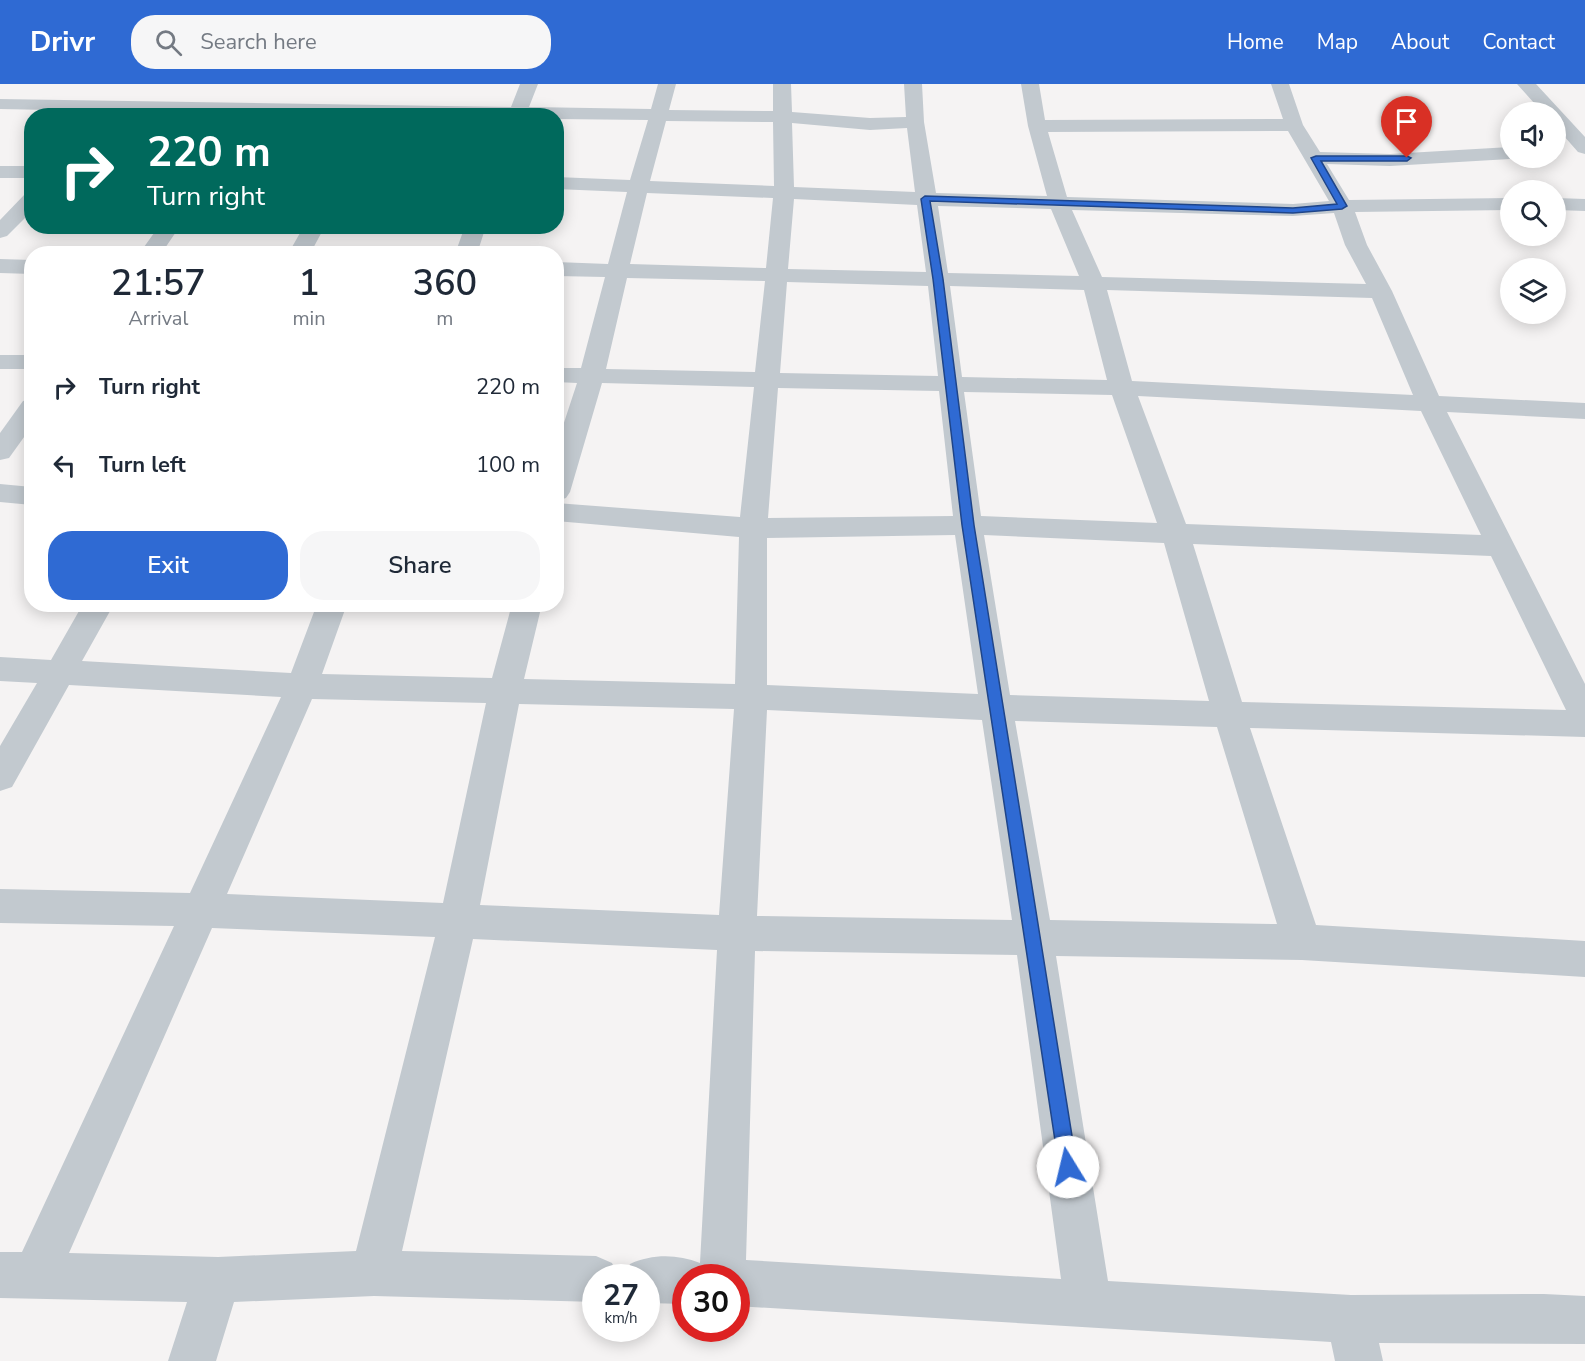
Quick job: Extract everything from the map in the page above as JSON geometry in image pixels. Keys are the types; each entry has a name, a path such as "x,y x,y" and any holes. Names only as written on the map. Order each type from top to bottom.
{"street":[{"path":"0,98 15,84"},
{"path":"519,108 529,84"},
{"path":"564,466 592,375 638,187 660,117 667,84"},
{"path":"723,1264 736,933 751,697 753,528 784,193 782,84"},
{"path":"913,84 915,122 938,279 968,525 1034,939 1088,1304"},
{"path":"1030,84 1037,126 1058,201 1094,285 1122,388 1175,532 1229,713 1302,942"},
{"path":"1280,84 1294,125 1316,158 1342,206 1356,244 1381,291 1429,402 1585,716"},
{"path":"1526,84 1543,102"},
{"path":"115,108 133,92"},
{"path":"261,108 274,92"},
{"path":"387,108 396,93"},
{"path":"0,104 64,108"},
{"path":"564,115 782,117 870,124 915,122"},
{"path":"1037,126 1294,125"},
{"path":"1566,127 1585,149"},
{"path":"1566,151 1585,149"},
{"path":"1316,158 1390,160 1500,154"},
{"path":"0,172 24,172"},
{"path":"564,183 925,199 1058,201 1293,210 1342,206 1500,204"},
{"path":"1566,204 1585,205"},
{"path":"0,232 24,206"},
{"path":"0,266 24,267"},
{"path":"564,269 1381,291"},
{"path":"0,362 24,362"},
{"path":"564,375 1122,388 1585,411"},
{"path":"0,452 24,418"},
{"path":"0,493 24,495"},
{"path":"564,513 753,528 968,525 1500,546"},
{"path":"0,777 95,612"},
{"path":"329,612 302,686 200,910 18,1276 218,1280 374,1273 582,1279"},
{"path":"374,1273 458,920 505,691 525,612"},
{"path":"0,669 302,686 751,697 996,708 1585,724"},
{"path":"0,906 200,910 736,933 1302,942 1585,959"},
{"path":"192,1361 218,1280"},
{"path":"750,1284 1088,1304 1355,1340 1544,1318 1585,1320"}],"route":[{"path":"1068,1167 968,525 938,279 925,199 1058,201 1293,210 1342,206 1316,158 1390,160 1407,158"}]}
